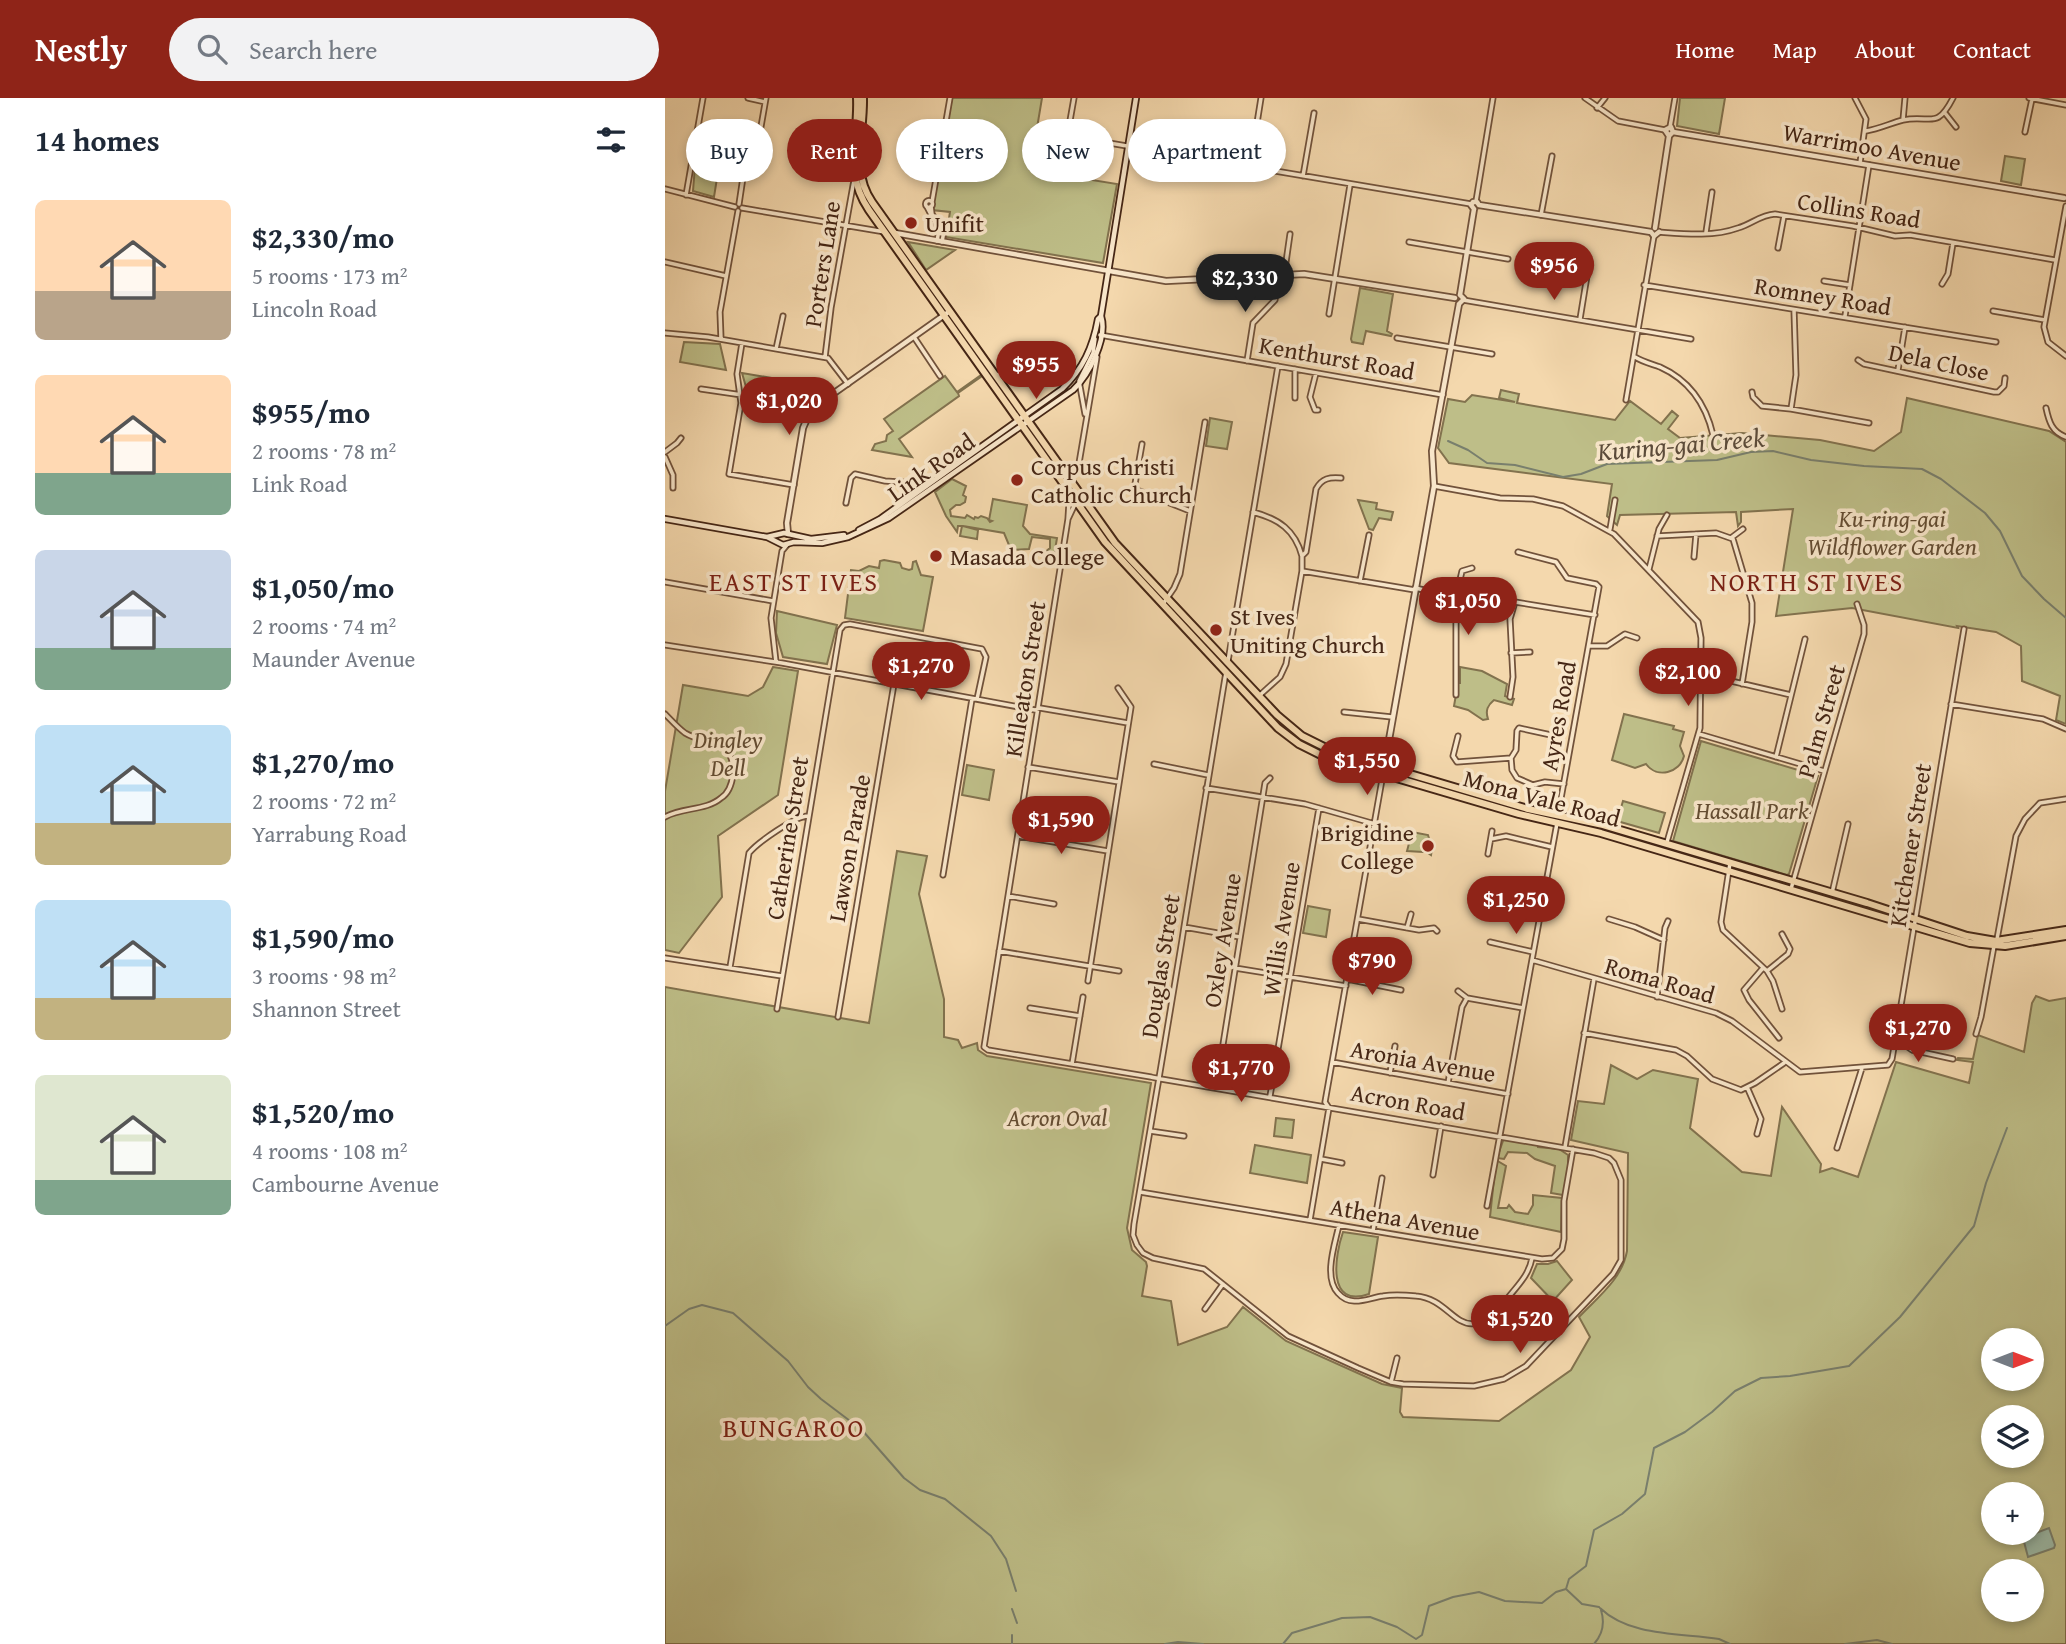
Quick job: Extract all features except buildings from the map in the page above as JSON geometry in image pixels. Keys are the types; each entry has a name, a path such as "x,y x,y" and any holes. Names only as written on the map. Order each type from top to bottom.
{"highway":[{"name":"Mona Vale Road","path":"856,119 857,98"},
{"name":"Mona Vale Road","path":"863,98 859,163 861,180 868,197 1023,420 1115,543 1278,727 1299,744 1325,757 1384,771"},
{"name":"Mona Vale Road","path":"856,182 862,200 996,376 1105,542 1228,662 1292,729 1317,745 1384,771 1519,814 1581,819 1666,844 1729,867"},
{"name":"Mona Vale Road","path":"1558,819 1914,922"},
{"name":"Mona Vale Road","path":"1792,885 1832,893 1970,943 1995,944 2066,936"},
{"name":"Mona Vale Road","path":"1995,944 2066,930"}],"street":[{"path":"687,195 703,98"},
{"path":"722,339 720,312 745,164 759,138 766,100 748,98"},
{"path":"940,241 930,202 950,98"},
{"path":"1070,119 1074,98"},
{"name":"Killeaton Street","path":"1133,119 1136,98"},
{"path":"1258,119 1262,98"},
{"path":"1310,1220 1329,1108 1325,1102 1434,486 1432,451 1493,98"},
{"name":"Warrimoo Avenue","path":"1585,98 1618,121 2066,201"},
{"path":"1597,108 1605,98"},
{"path":"1626,400 1675,98"},
{"path":"1855,98 1867,119 1860,163"},
{"path":"1903,120 1905,98"},
{"path":"1866,131 1903,120 1934,120 1945,113 1953,98"},
{"path":"2025,132 2030,99 2066,105"},
{"path":"1303,176 1314,113"},
{"path":"1945,113 1956,127"},
{"name":"Collins Road","path":"1114,144 1128,147"},
{"name":"Killeaton Street","path":"1086,416 1079,385 1093,362 1103,320 1101,316 1128,147"},
{"path":"1541,215 1552,156"},
{"path":"1845,316 1870,165"},
{"name":"Collins Road","path":"1286,173 1685,236 1737,229 1770,214 2055,260"},
{"name":"Porters Lane","path":"825,357 853,182"},
{"path":"1329,314 1350,184"},
{"path":"665,189 739,207 1166,281 1304,274 1691,339"},
{"path":"1706,233 1712,192"},
{"path":"2066,201 2045,320 2048,342 2066,356"},
{"path":"1779,248 1784,215"},
{"path":"1247,361 1253,323 1275,300 1290,233"},
{"path":"1409,242 1508,258"},
{"path":"1942,284 1948,274 1953,243"},
{"path":"665,262 726,276"},
{"path":"1580,319 1587,276"},
{"path":"1824,281 1850,285"},
{"name":"Romney Road","path":"1644,285 1997,342"},
{"path":"1791,409 1797,375 1794,309"},
{"path":"1993,311 2045,320"},
{"path":"776,662 771,630 782,551 779,542 785,534 806,418 815,407 948,313"},
{"path":"776,349 783,316"},
{"path":"1898,370 1905,327"},
{"path":"665,333 722,339 825,357 848,384"},
{"name":"Killeaton Street","path":"1075,377 1098,335"},
{"name":"Killeaton Street","path":"988,1050 983,1043 1068,519 1069,479 1077,469 1098,335"},
{"name":"Kenthurst Road","path":"1098,335 1443,395"},
{"path":"913,337 940,376"},
{"path":"1397,338 1492,354"},
{"path":"743,343 737,374 742,395 729,474 794,485"},
{"path":"1016,347 1020,360 1033,373"},
{"path":"1635,356 1669,372 1687,386 1702,404 1713,435"},
{"path":"996,376 1020,360"},
{"name":"Dela Close","path":"1858,360 1864,364 1994,392 2004,386 2005,378"},
{"path":"1228,662 1278,366"},
{"path":"1295,369 1295,398"},
{"path":"1316,373 1310,397 1315,410 1318,410"},
{"name":"Link Road","path":"767,537 788,544 838,540 878,525 1023,420 1075,377"},
{"name":"Link Road","path":"767,537 785,534 821,539 856,532 880,519 1023,420 1079,385"},
{"path":"701,389 742,395"},
{"path":"1752,392 1762,406 1869,423"},
{"path":"2046,408 2051,426 2066,437"},
{"path":"1165,601 1180,575 1205,422"},
{"path":"673,488 673,475 665,455 681,438"},
{"path":"1142,444 1135,484 1137,490 1190,511"},
{"path":"846,503 851,478 855,474 884,481 916,483 922,489"},
{"path":"1302,556 1319,482 1341,478"},
{"path":"1434,486 1510,499 1533,499 1563,506 1609,530 1698,622 1701,638 1699,734 1666,844"},
{"path":"1609,530 1615,500"},
{"name":"Killeaton Street","path":"1068,519 1077,502"},
{"path":"1253,512 1283,524 1296,539 1302,556 1302,571 1285,668 1280,677 1259,696"},
{"path":"1649,569 1657,536 1667,515"},
{"path":"665,519 767,537"},
{"path":"1731,538 1743,529"},
{"path":"782,551 788,544 785,534"},
{"path":"1694,557 1696,534"},
{"path":"1657,536 1723,534 1731,538 1738,552 1752,603 1751,629 1742,684"},
{"path":"1360,581 1369,535"},
{"path":"1296,539 1308,537"},
{"name":"Ayres Road","path":"1487,1206 1599,591 1596,584 1567,578 1556,562 1518,552"},
{"path":"1456,695 1456,597 1462,572 1472,568"},
{"path":"1302,571 1456,597"},
{"path":"665,582 774,601"},
{"path":"1510,696 1513,677 1511,609 1518,601 1595,615"},
{"name":"Palm Street","path":"1792,885 1864,634 1857,604"},
{"name":"Catherine Street","path":"777,1009 840,630 844,625 973,646 985,652 975,699"},
{"name":"Kitchener Street","path":"1888,1065 1892,1059 1964,629"},
{"path":"1589,646 1607,646 1625,635 1637,638"},
{"path":"1776,757 1805,639"},
{"path":"665,645 1128,723"},
{"path":"1511,653 1530,652"},
{"name":"Douglas Street","path":"1223,1284 1204,1269 1194,1265 1153,1258 1143,1253 1133,1236 1226,671"},
{"path":"1701,674 1791,695"},
{"name":"Lawson Parade","path":"838,1017 894,684"},
{"path":"1088,981 1131,708 1118,688"},
{"path":"943,875 975,699"},
{"path":"1951,704 2043,719 2066,729"},
{"path":"1344,712 1392,717"},
{"path":"665,714 685,733 723,747 728,752 733,774 723,797 665,817"},
{"path":"1551,735 1519,728 1516,750 1511,758 1512,770 1517,778 1533,785 1545,782 1564,784"},
{"path":"1699,734 1824,771"},
{"path":"1458,736 1453,756 1457,762 1511,758"},
{"path":"1154,764 1207,775"},
{"path":"1028,768 1119,782"},
{"name":"Oxley Avenue","path":"1216,1088 1265,783 1270,778"},
{"path":"1206,788 1319,808 1375,824"},
{"path":"1976,1034 2001,926 2019,828 2040,803 2066,799"},
{"name":"Willis Avenue","path":"1271,1096 1319,808"},
{"path":"730,967 749,853 794,821 808,816"},
{"path":"1832,893 1848,824"},
{"path":"1487,854 1492,831"},
{"path":"1017,836 1108,851"},
{"path":"1491,839 1506,836 1552,847"},
{"path":"1729,867 1721,922 1723,930 1765,969 1773,981 1782,1009"},
{"path":"1494,893 1542,901"},
{"path":"1008,896 1054,904"},
{"path":"1407,928 1411,914"},
{"path":"1358,919 1407,928 1434,928 1437,931"},
{"path":"1609,919 1664,940"},
{"path":"1657,997 1668,921"},
{"path":"1184,927 1240,937"},
{"path":"1779,1038 1744,990 1790,949 1782,934"},
{"path":"1490,942 1534,952"},
{"path":"999,951 1119,971"},
{"path":"665,958 782,976"},
{"name":"Roma Road","path":"1532,960 1716,1013 1732,1021 1800,1073 1888,1065"},
{"path":"1235,968 1346,986"},
{"path":"1347,979 1401,990"},
{"path":"1565,1147 1594,979"},
{"path":"1458,991 1467,998 1523,1008"},
{"path":"1072,1064 1083,997"},
{"path":"1448,1083 1462,1007 1467,998"},
{"path":"1030,1008 1080,1016"},
{"path":"1584,1033 1676,1051 1687,1056 1712,1079 1741,1090 1785,1063"},
{"path":"1895,1038 1912,1050 1953,1059"},
{"path":"1390,1073 1395,1046"},
{"name":"Acron Road","path":"988,1050 1565,1147 1609,1158 1618,1168 1622,1193 1621,1260 1613,1274 1526,1366 1504,1379 1473,1386 1391,1382"},
{"name":"Aronia Avenue","path":"1332,1062 1508,1094"},
{"path":"1837,1148 1862,1068"},
{"path":"1748,1087 1761,1119 1757,1134"},
{"path":"1433,1175 1441,1126"},
{"path":"1150,1131 1184,1136"},
{"name":"Athena Avenue","path":"1140,1192 1532,1258 1553,1258 1562,1249 1565,1239 1564,1201 1573,1149"},
{"path":"1321,1159 1342,1163"},
{"path":"1373,1231 1382,1178"},
{"path":"1339,1226 1331,1271 1332,1284 1338,1294 1354,1301 1384,1295 1420,1296 1466,1323 1486,1320 1499,1309 1525,1278 1532,1258"},
{"path":"1205,1308 1223,1284 1288,1336 1391,1382 1397,1358"}],"green space":[{"path":"952,98 1042,98 1038,119 1022,119 1022,182 1117,184 1103,263 946,237 950,212 932,210 937,182 1008,182 1008,119 948,119"},
{"path":"1680,98 1725,98 1719,134 1677,126"},
{"path":"2005,156 2025,159 2021,185 2001,181"},
{"path":"694,182 716,182 714,197 693,191"},
{"path":"908,242 955,250 926,270"},
{"path":"1360,288 1393,294 1387,331 1391,336 1366,331 1363,344 1352,342"},
{"path":"684,342 720,344 726,370 680,362"},
{"path":"742,373 778,379 775,400 746,387"},
{"path":"981,375 958,393 959,396 899,439 912,457 872,450 875,444 886,441 887,435 893,431 884,419 945,376 957,392"},
{"name":"Ku-ring-gai Wildflower Garden","path":"1501,390 1519,394 1517,403 1615,420 1630,401 1661,424 1672,411 1678,416 1668,429 1680,438 1742,433 1820,440 1874,451 1901,432 1907,398 2049,431 2066,442 2066,724 2056,720 2060,696 2022,681 2021,646 1996,632 1957,626 1958,628 1852,608 1776,616 1793,509 1741,512 1738,526 1736,512 1620,515 1617,525 1607,516 1612,484 1449,463 1438,448 1448,399 1465,402 1472,395 1515,402 1499,398"},
{"path":"1210,418 1232,422 1227,449 1206,446"},
{"path":"952,479 966,486 963,495 966,497 965,502 950,510 951,516 965,518 967,515 974,519 981,516 990,522 993,499 1027,505 1023,526 1030,534 1057,538 1054,556 1043,554 1050,548 1050,539 1032,537 1029,549 1011,550 1004,533 963,526 978,530 977,539 960,536 962,526 958,526 957,532 935,492"},
{"path":"1358,500 1377,503 1376,509 1393,512 1391,520 1379,518 1373,530 1369,529"},
{"path":"880,561 900,563 902,568 909,570 916,561 921,575 933,577 923,631 845,618 851,570 859,571 869,566 879,568"},
{"path":"777,611 837,625 827,664 783,657 776,633"},
{"name":"Dingley Dell","path":"773,667 798,671 778,795 718,836 722,897 679,953 665,950 665,791 683,685 748,696 763,687"},
{"path":"1460,667 1482,671 1507,684 1505,696 1514,699 1512,705 1494,700 1488,708 1488,719 1483,720 1468,710 1454,706 1460,683"},
{"path":"1624,714 1674,726 1673,729 1684,732 1680,746 1684,756 1678,767 1662,773 1646,764 1635,768 1612,760"},
{"name":"Hassall Park","path":"1701,741 1818,776 1789,874 1673,841"},
{"path":"967,765 994,770 989,800 962,795"},
{"path":"1623,801 1665,813 1659,833 1617,821"},
{"path":"1412,832 1428,835 1431,855 1428,853 1429,848 1425,847 1423,852 1407,851"},
{"name":"Acron Oval","path":"897,851 927,856 919,894 944,999 944,1037 958,1040 962,1048 977,1043 978,1050 987,1056 1151,1083 1127,1228 1132,1250 1147,1266 1142,1296 1171,1301 1178,1345 1227,1327 1243,1307 1286,1341 1382,1384 1402,1388 1400,1412 1403,1417 1499,1421 1571,1370 1590,1337 1579,1317 1615,1279 1624,1261 1627,1251 1628,1153 1571,1140 1578,1101 1604,1104 1611,1065 1637,1079 1653,1070 1698,1079 1690,1128 1742,1172 1771,1176 1782,1107 1821,1164 1820,1172 1832,1168 1858,1177 1896,1062 1969,1083 1973,1062 1957,1060 1973,1059 1978,1035 2024,1052 2032,1003 2036,996 2049,1001 2066,998 2066,1644 665,1644 665,987 869,1023"},
{"path":"1308,906 1330,910 1326,937 1303,933"},
{"path":"1276,1118 1294,1120 1292,1138 1274,1136"},
{"path":"1504,1138 1538,1147 1559,1149 1568,1155 1563,1195 1551,1193 1555,1166 1527,1153 1508,1152 1504,1159 1497,1158"},
{"path":"1255,1145 1311,1155 1307,1183 1250,1173"},
{"path":"1496,1160 1506,1166 1498,1208 1507,1208 1509,1205 1515,1212 1528,1214 1533,1205 1533,1195 1562,1198 1561,1232 1490,1217"},
{"path":"1343,1232 1378,1237 1369,1294 1355,1297 1346,1294 1340,1287 1336,1266"},
{"path":"1557,1261 1572,1280 1553,1301 1531,1278 1537,1264"}],"shaded area":[{"path":"2049,1528 2054,1548 2028,1557 2025,1545 2044,1545 2044,1530"}],"waterway":[{"name":"Kuring-gai Creek","path":"1448,441 1487,463 1515,465 1563,477 1581,474 1607,464 1717,460 1751,452 1773,451 1811,460 1922,469 1941,479 1985,513 2000,531 2022,576 2066,618"},
{"path":"1566,1589 1569,1579 1586,1566 1594,1530 1622,1514 1645,1494 1654,1448 1685,1432 1735,1391 1761,1378 1849,1366 1900,1317 1974,1226 1986,1183 2007,1128"},
{"path":"665,1326 689,1309 702,1305 733,1313 788,1361 821,1399 862,1430 904,1478 920,1490 945,1499 991,1536 1006,1559 1016,1591"},
{"path":"1283,1644 1292,1633 1342,1618 1370,1617 1397,1627 1416,1639 1422,1635 1429,1606 1453,1597 1479,1592 1505,1601 1542,1603 1556,1592 1566,1589 1582,1604 1599,1607"},
{"path":"1600,1608 1612,1617 1641,1629 1719,1639 1730,1644"},
{"path":"1012,1609 1017,1623"},
{"path":"1594,1644 1602,1628 1601,1610"},
{"path":"1012,1635 1012,1644"},
{"path":"1845,1644 1877,1640 1892,1644"},
{"path":"1165,1644 1203,1644"}],"place":[{"name":"Unifit","path":"911,223"},
{"name":"Corpus Christi Catholic Church","path":"1017,480"},
{"name":"Masada College","path":"936,556"},
{"name":"St Ives Uniting Church","path":"1216,630"},
{"name":"Brigidine College","path":"1428,846"}],"district":[{"name":"EAST ST IVES","path":"794,581"},
{"name":"NORTH ST IVES","path":"1807,581"},
{"name":"BUNGAROO","path":"794,1427"}]}
